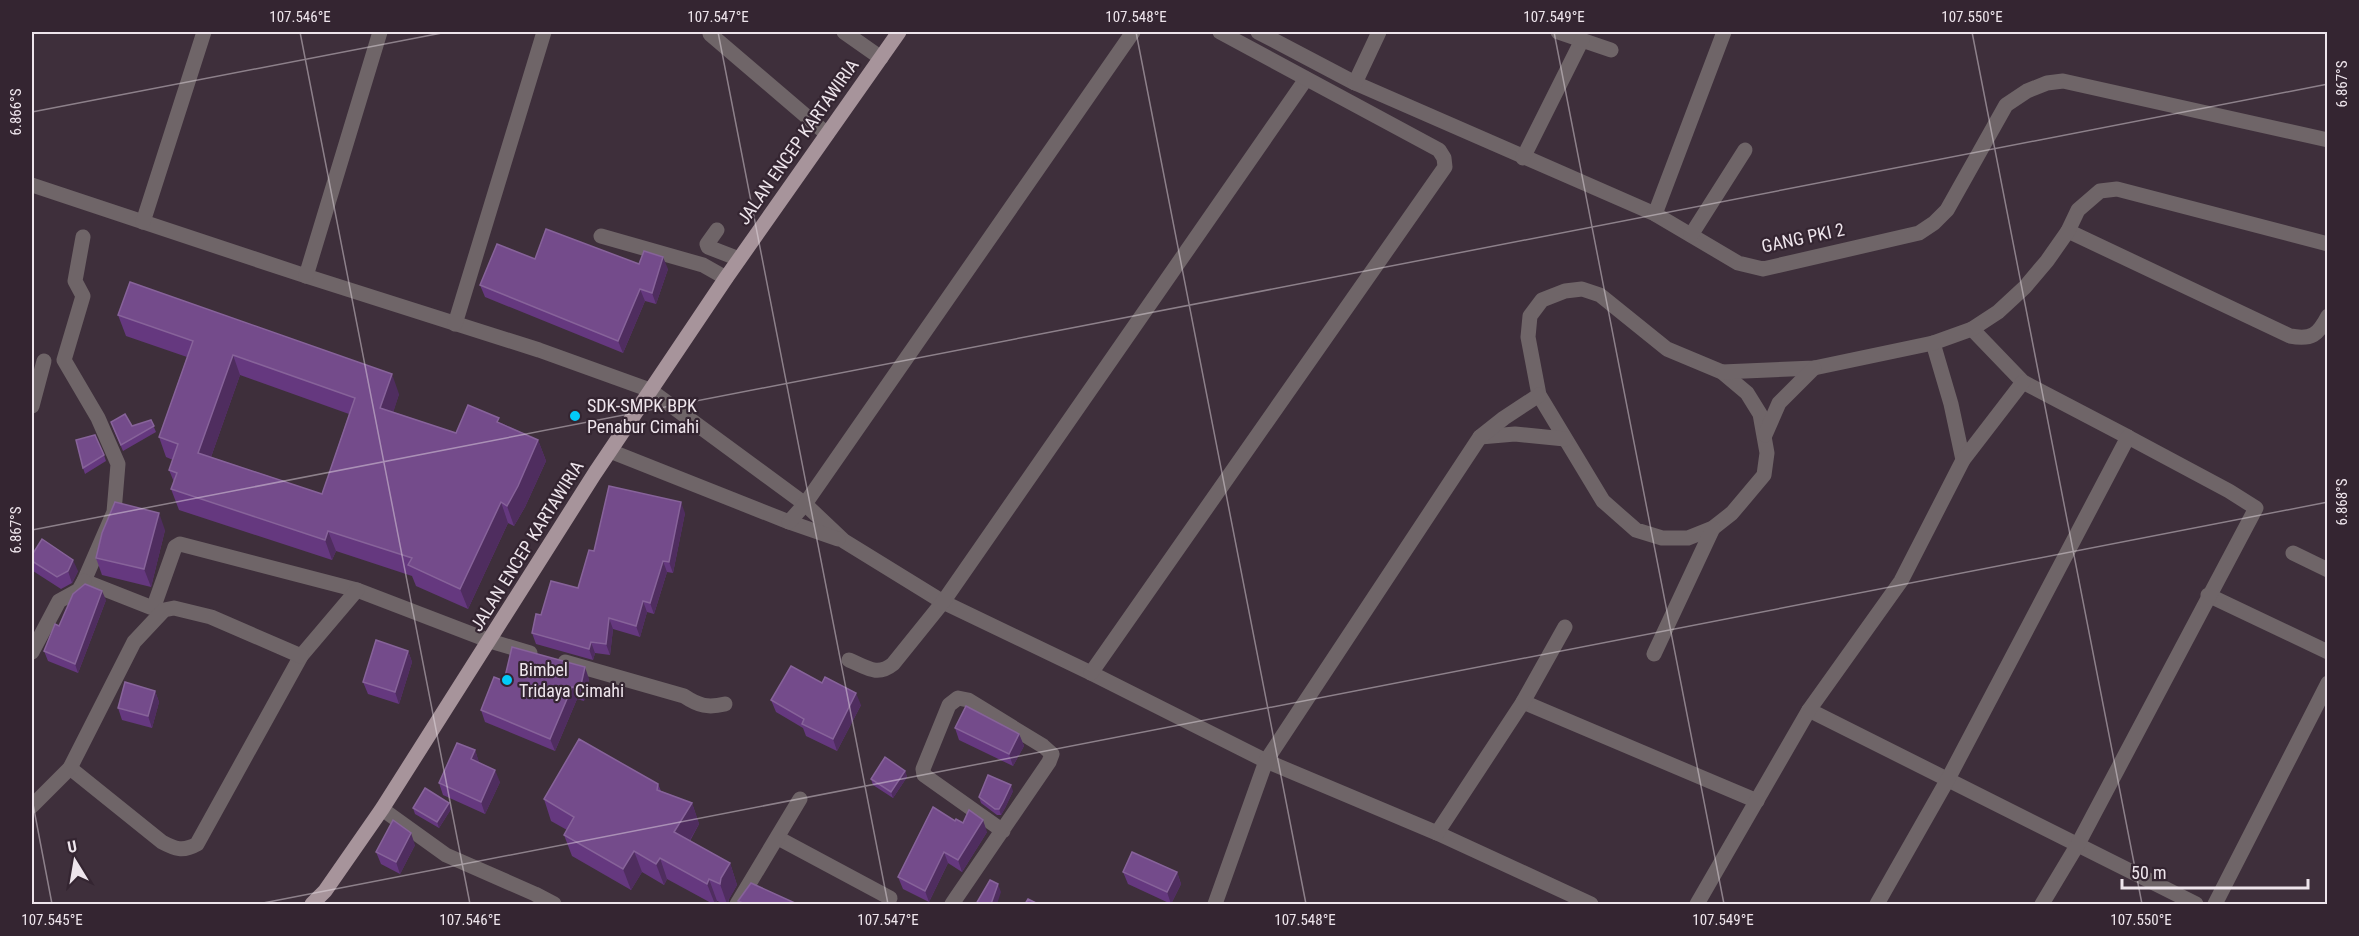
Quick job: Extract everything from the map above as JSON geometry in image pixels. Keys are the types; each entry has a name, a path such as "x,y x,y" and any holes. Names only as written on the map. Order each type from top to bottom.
{"main road":[{"name":"JALAN ENCEP KARTAWIRIA","path":"312,904 325,891 382,809 650,390 899,32"}],"street":[{"path":"143,222 204,32"},
{"path":"306,276 380,32"},
{"path":"455,324 544,32"},
{"path":"844,32 881,57"},
{"path":"789,522 805,504 1133,32"},
{"path":"1091,673 1445,167 1444,158 1439,150 1220,32"},
{"name":"GANG PKI 2","path":"1258,32 1355,83 1655,214 1738,264 1763,269 1919,233 1947,210 2006,105 2027,91 2047,83 2063,81 2328,140"},
{"path":"1355,83 1379,32"},
{"path":"1558,32 1611,50"},
{"path":"1655,214 1724,32"},
{"path":"710,34 827,134"},
{"path":"1523,158 1582,40"},
{"path":"849,660 879,672 886,670 943,602 1306,79"},
{"path":"1691,235 1744,150"},
{"path":"32,185 539,350 650,390 805,504 844,541 943,602 1266,761 1437,833 1591,904"},
{"path":"1722,372 1814,368 1933,343 1972,329 1998,312 2025,287 2068,231 2078,210 2100,191 2116,189 2328,244"},
{"path":"717,230 707,244 708,247 739,259"},
{"path":"2068,231 2290,336 2305,338 2320,330 2328,316"},
{"path":"602,236 703,266 726,278"},
{"path":"32,652 58,601 79,590 114,512 118,464 98,418 64,360 83,296 75,280 83,237"},
{"path":"1582,289 1600,295 1667,349 1722,372 1747,393 1760,414 1765,435 1767,453 1764,475 1732,513 1713,528 1688,538 1662,538 1636,530 1603,501 1539,395 1528,337 1530,316 1542,300 1565,291 1582,289"},
{"path":"1972,329 2023,382 2229,491 2256,508 2078,844 2042,904"},
{"path":"1933,343 1951,404 1963,460"},
{"path":"32,406 44,361"},
{"path":"1765,435 1779,403 1814,368"},
{"path":"1697,904 1809,710 1900,581 1963,460 2023,382"},
{"path":"1215,904 1266,761 1480,437 1539,395"},
{"path":"1480,437 1515,434 1565,439"},
{"path":"1877,904 1948,779 2128,437"},
{"path":"610,451 789,522 844,541"},
{"path":"1654,654 1713,528"},
{"path":"84,581 150,607 154,606 175,547 180,544 357,590 490,641 684,696 698,705 712,707 725,704"},
{"path":"2293,553 2328,570"},
{"path":"70,768 162,842 176,849 188,849 197,844 301,656 357,590"},
{"path":"2208,595 2328,652"},
{"path":"32,806 70,768 134,642 164,610 174,608 211,617 301,656"},
{"path":"1437,833 1523,702 1565,627"},
{"path":"2215,904 2328,683"},
{"path":"952,904 1003,831 1050,762 1052,754 1043,746 968,700 958,698 949,705 923,769 924,776 1003,831"},
{"path":"1523,702 1756,801"},
{"path":"1809,710 2196,904"},
{"path":"737,904 800,799"},
{"path":"382,809 446,855 554,904"},
{"path":"778,838 890,898"}],"building":[{"path":"546,229 639,264 644,251 663,257 652,293 640,289 618,341 480,285 497,244 535,259"},
{"path":"130,282 392,374 380,408 456,433 468,405 499,418 497,422 538,440 507,506 501,502 460,589 408,565 412,558 328,531 325,540 171,489 177,473 169,470 178,444 159,437 193,341 118,315","holes":["233,355 355,398 322,494 198,453"]},
{"path":"125,414 132,426 151,420 154,426 121,445 111,422"},
{"path":"95,435 104,455 83,468 76,440"},
{"path":"609,486 681,502 669,562 663,561 650,603 643,601 636,626 609,618 606,644 591,642 589,649 532,633 536,614 541,615 551,581 578,588 589,550 594,551"},
{"path":"115,502 159,513 144,569 96,558 102,533"},
{"path":"42,539 73,560 68,571 57,577 32,561 32,555"},
{"path":"85,584 102,591 75,664 44,651 55,624 59,626 73,594"},
{"path":"376,640 408,651 395,692 363,682"},
{"path":"512,647 585,667 580,689 572,687 550,739 481,710 494,677 504,681"},
{"path":"791,666 822,683 825,677 856,693 833,739 802,724 804,719 771,700"},
{"path":"125,682 155,691 148,716 118,708"},
{"path":"966,706 1019,734 1009,754 955,728"},
{"path":"579,739 658,784 657,790 692,803 674,832 730,863 720,884 709,879 707,884 660,858 656,864 634,851 623,869 564,835 574,817 544,799"},
{"path":"457,743 475,750 471,759 495,770 481,802 439,783"},
{"path":"885,757 905,771 891,792 871,779"},
{"path":"988,775 1011,785 999,809 995,809 979,797"},
{"path":"425,788 449,803 437,822 413,808"},
{"path":"933,807 955,821 956,819 963,823 969,810 983,820 958,860 944,852 925,891 898,877"},
{"path":"393,820 411,833 396,862 376,852"},
{"path":"1132,852 1177,872 1167,892 1123,872"},
{"path":"990,880 998,884 991,904 976,904"},
{"path":"751,883 797,904 745,904 738,901"},
{"path":"1028,899 1038,904 1025,904"}],"place":[{"name":"SDK-SMPK BPK Penabur Cimahi","path":"575,416"},
{"name":"Bimbel Tridaya Cimahi","path":"507,680"}]}
